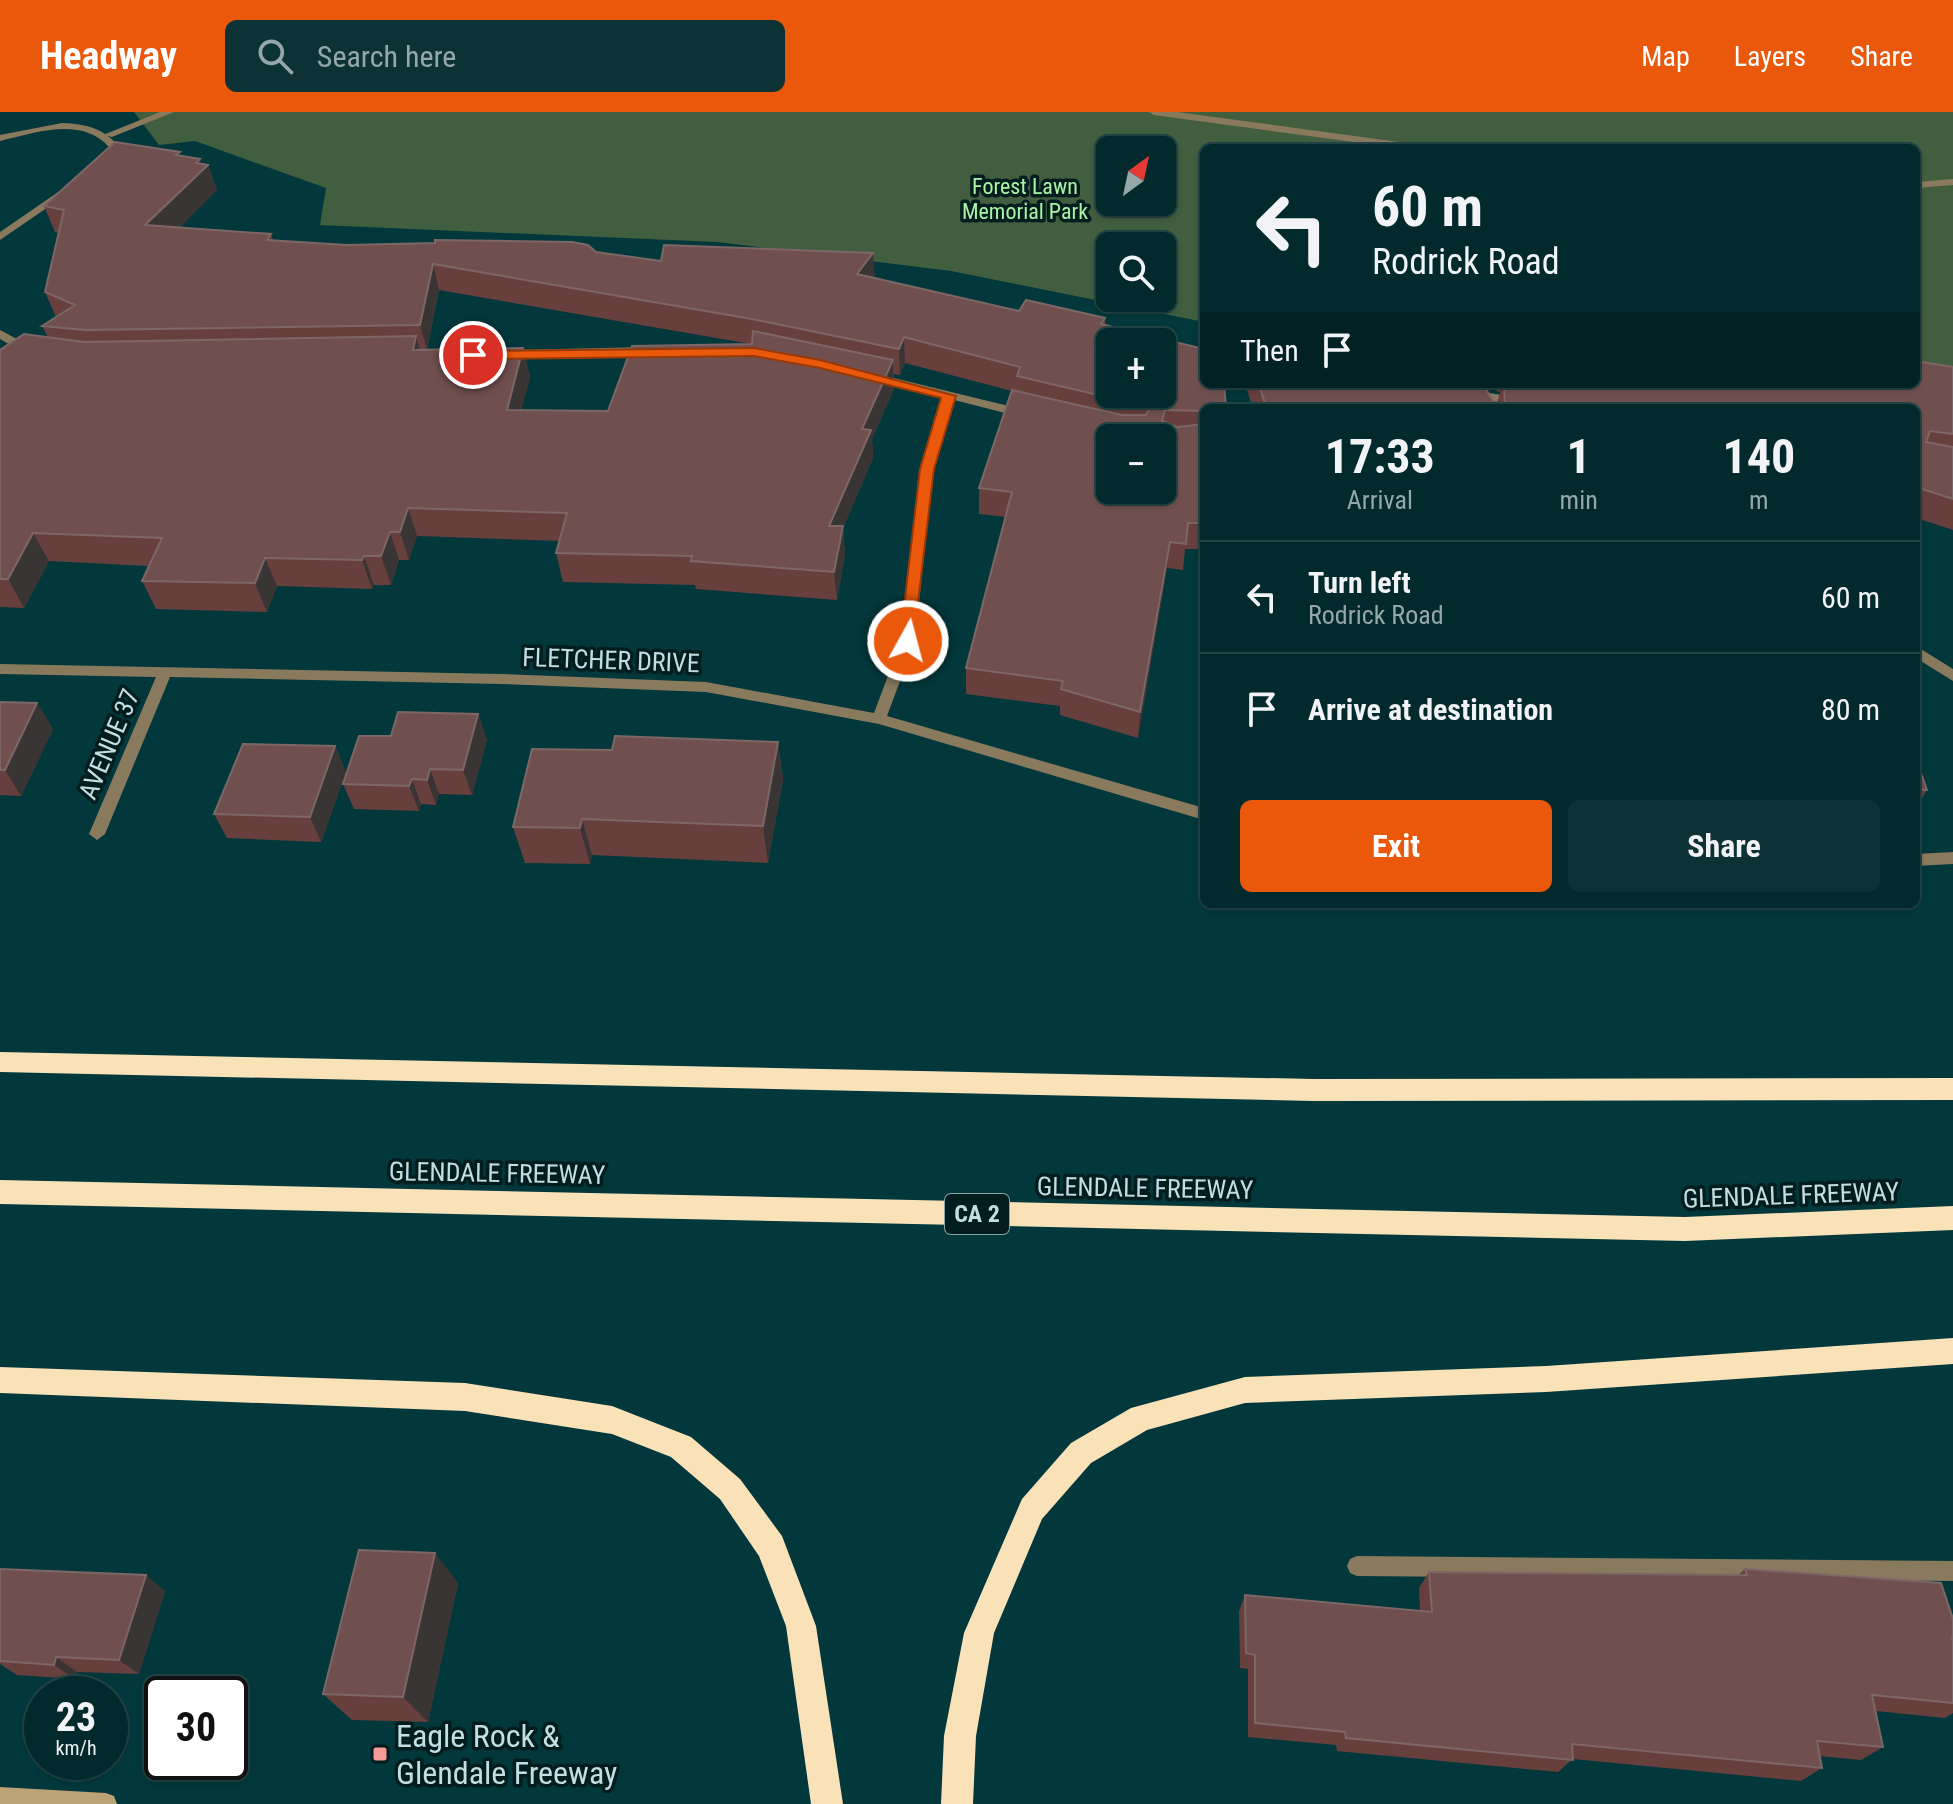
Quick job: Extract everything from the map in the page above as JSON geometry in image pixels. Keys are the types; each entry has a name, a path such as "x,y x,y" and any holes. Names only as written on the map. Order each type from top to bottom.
{"highway":[{"path":"0,1062 1298,1090 1953,1089"},
{"name":"GLENDALE FREEWAY","path":"0,1192 1685,1229 1953,1218"},
{"path":"957,1804 960,1736 979,1633 1032,1509 1081,1453 1141,1418 1245,1390 1546,1379 1953,1351"},
{"path":"0,1380 465,1397 612,1420 681,1447 730,1489 771,1547 801,1626 827,1804"}],"main road":[{"path":"0,1798 106,1804"}],"street":[{"path":"108,135 169,112"},
{"path":"1154,112 1391,144"},
{"path":"0,138 64,125 90,127 108,135 114,147 105,165 92,174"},
{"path":"0,237 80,182"},
{"path":"1920,185 1953,182"},
{"path":"0,334 43,357"},
{"path":"488,355 660,351"},
{"path":"862,374 1034,416"},
{"path":"1455,397 1470,394 1534,404"},
{"path":"879,719 908,641 927,469 949,396"},
{"path":"1920,654 1953,676"},
{"name":"FLETCHER DRIVE","path":"0,669 706,687 879,719 1200,813"},
{"name":"AVENUE 37","path":"97,834 165,673"},
{"path":"1920,860 1953,858"},
{"path":"1357,1566 1953,1571"}],"green space":[{"name":"Forest Lawn Memorial Park","path":"134,112 1953,112 1953,369 1920,362 1920,144 1200,144 1200,321 1154,312 1176,312 1176,232 1096,232 1096,300 951,271 717,242 320,225 326,188 195,141 159,145"}],"building":[{"path":"115,142 180,152 176,155 200,159 196,163 208,165 145,225 271,234 267,240 347,245 435,243 435,240 572,242 588,245 596,252 661,261 664,245 873,253 857,274 1019,311 1026,300 1105,318 1101,324 1117,328 1096,328 1096,395 1017,376 1020,367 904,337 899,349 752,319 433,264 420,325 85,330 42,326 75,305 45,292 64,210 44,206"},
{"path":"753,331 893,360 862,429 871,430 829,526 843,526 834,572 691,561 692,556 556,553 567,513 408,508 400,532 390,532 381,556 364,556 362,560 265,558 255,583 142,581 162,538 33,533 8,579 0,579 0,350 24,334 84,342 416,336 413,350 523,348 507,410 608,411 632,346 752,344"},
{"path":"1176,342 1200,348 1200,388 1224,388 1226,404 1200,404 1200,411 1165,410 1162,421 1170,424 1096,424 1096,504 1176,504 1176,427 1200,424 1200,523 1188,523 1186,544 1170,542 1140,712 1061,689 1063,681 966,668 1012,492 979,488 1012,390 1122,415 1146,415 1147,408 1176,408"},
{"path":"1920,362 1953,367 1953,434 1930,431 1926,442 1953,447 1953,499 1920,488 1920,404 1505,404 1504,388 1920,388"},
{"path":"1260,388 1485,388 1495,404 1266,404"},
{"path":"0,702 37,703 5,770 0,770"},
{"path":"398,712 478,714 463,770 430,769 427,780 412,779 409,786 343,784 359,736 391,736"},
{"path":"615,736 778,742 763,826 582,819 580,828 513,827 532,749 612,750"},
{"path":"243,744 335,746 310,817 214,814"},
{"path":"1920,770 1927,790 1920,790"},
{"path":"359,1550 435,1553 403,1697 323,1694"},
{"path":"0,1569 146,1575 119,1660 56,1657 54,1665 0,1661"},
{"path":"1745,1569 1941,1583 1953,1619 1953,1703 1872,1695 1883,1747 1817,1741 1822,1768 1572,1744 1573,1760 1346,1738 1345,1732 1255,1723 1255,1655 1246,1653 1245,1595 1432,1612 1429,1572 1747,1575"}],"place":[{"name":"Eagle Rock & Glendale Freeway","path":"380,1754"}],"route":[{"path":"473,355 692,350 754,352 820,364 949,396 927,469 908,641"}]}
